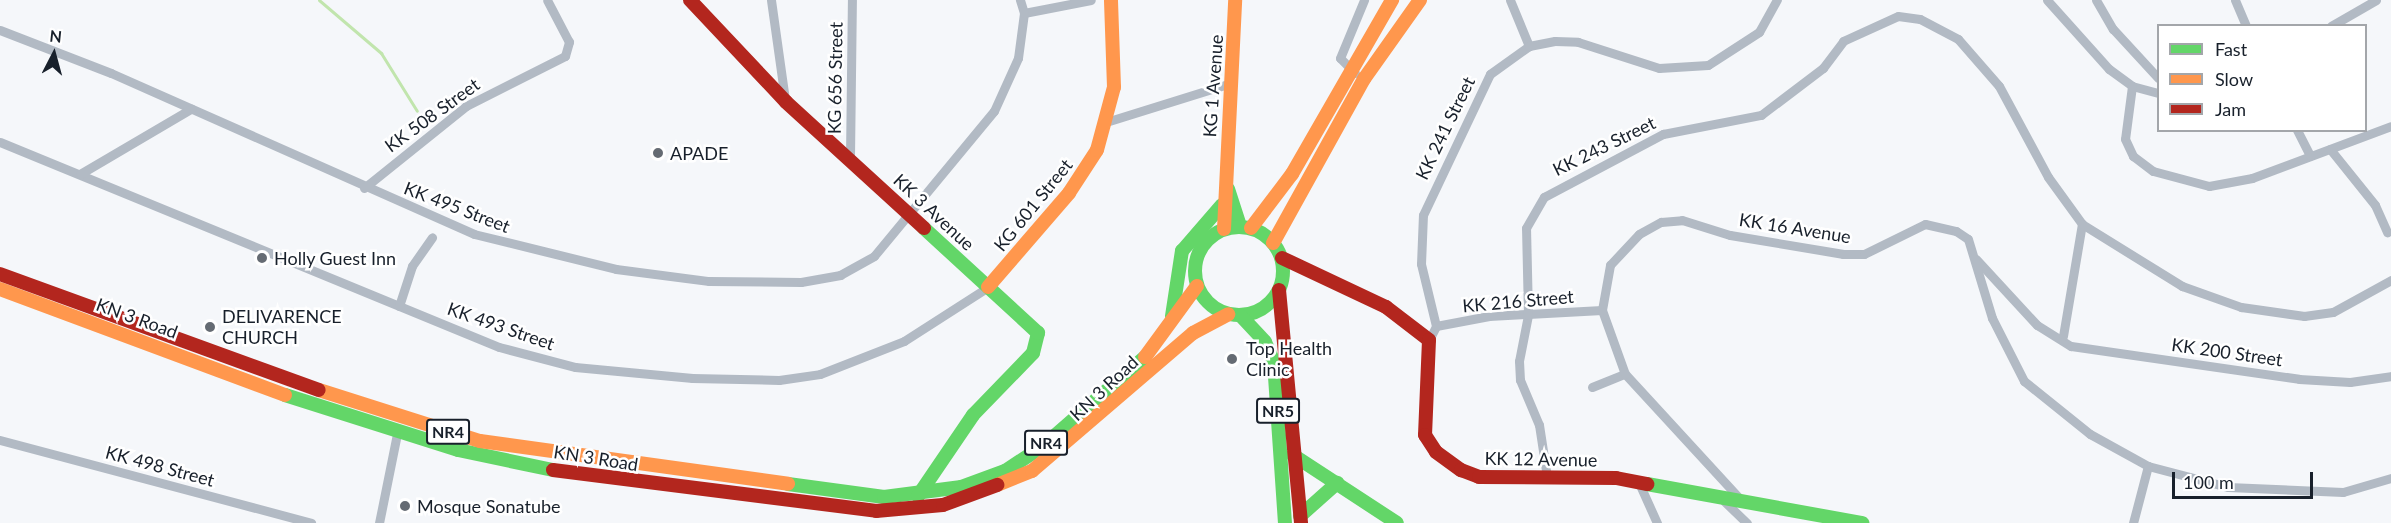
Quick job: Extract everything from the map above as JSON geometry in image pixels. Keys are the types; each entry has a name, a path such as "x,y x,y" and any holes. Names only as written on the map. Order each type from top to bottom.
{"main road":[{"name":"KK 3 Avenue","path":"690,0 786,102 1033,326 1038,343 939,461 918,496"},
{"name":"KG 601 Street","path":"988,287 1085,172 1106,122 1116,54 1111,0"},
{"name":"KG 1 Avenue","path":"1224,229 1222,206 1226,175 1235,0"},
{"path":"1246,227 1292,174 1349,69 1392,0"},
{"path":"1273,243 1364,79 1420,0"},
{"name":"KG 1 Avenue","path":"1226,175 1246,227"},
{"path":"1159,351 1179,296 1182,251 1222,206"},
{"path":"1234,315 1204,299 1197,286 1196,258 1203,243 1224,229 1246,227 1273,243 1282,258 1386,307 1429,340"},
{"path":"1159,351 1234,315 1257,312 1280,290 1282,258"},
{"name":"KN 3 Road","path":"0,274 401,420 590,460 821,491 918,496 943,492 1005,471 1043,446 1159,351"},
{"path":"1159,351 1197,286"},
{"name":"KN 3 Road","path":"0,289 396,434 568,473 835,509 917,511 965,499 1053,458 1159,351"},
{"name":"NR5","path":"1280,290 1300,520"},
{"name":"NR5","path":"1234,315 1265,342 1274,362 1285,523"},
{"name":"KK 12 Avenue","path":"1429,340 1423,422 1436,452 1479,477 1546,477 1577,474 1639,483 1724,501 1741,500 1862,523"},
{"path":"1293,455 1396,523"},
{"path":"939,461 943,492"},
{"path":"1300,520 1336,483"}],"street":[{"name":"KK 508 Street","path":"364,188 466,106 565,56 569,42 547,0"},
{"path":"771,0 786,102"},
{"name":"KG 656 Street","path":"850,158 852,0"},
{"path":"1020,0 1024,13 1091,0"},
{"path":"1364,0 1340,58 1349,69 1364,79"},
{"path":"1510,0 1529,46"},
{"name":"KK 241 Street","path":"1436,326 1421,264 1422,215 1482,88 1510,56 1529,46 1578,42 1659,68 1708,65 1759,32 1777,0"},
{"path":"2047,0 2109,69 2132,86 2157,93"},
{"path":"2096,0 2113,29 2157,77"},
{"path":"2235,0 2245,24"},
{"path":"2334,24 2376,0"},
{"name":"KK 495 Street","path":"0,30 191,109 364,188 507,244 616,269 709,280 801,282 840,275 874,256 911,216 1007,87 1018,58 1024,13"},
{"name":"KK 243 Street","path":"1546,477 1539,425 1520,380 1520,334 1528,315 1526,228 1544,197 1663,134 1761,115 1823,68 1843,41 1898,16 1937,26 1975,57 1999,86 2049,177 2082,224"},
{"path":"1106,122 1231,83"},
{"path":"2132,86 2125,139 2133,156 2153,171 2209,186 2252,178 2391,126"},
{"path":"80,174 191,109"},
{"path":"2298,132 2310,156"},
{"name":"KK 493 Street","path":"0,142 500,347 575,367 779,380 858,362 904,341 988,287"},
{"path":"2330,149 2375,205 2387,232"},
{"name":"KK 16 Avenue","path":"1741,500 1625,374 1602,310 1610,265 1639,234 1670,220 1854,254 1864,254 1914,227 1938,225 1968,239 1976,258 1992,318 2024,381 2060,414 2148,466 2187,480 2267,492 2343,492 2391,478"},
{"path":"2063,336 2082,224 2182,286 2262,312 2333,312 2391,280"},
{"path":"399,306 412,266 432,237"},
{"name":"KK 200 Street","path":"1976,258 2037,325 2063,336 2071,346 2300,379 2350,382 2391,376"},
{"name":"KK 216 Street","path":"1436,326 1528,315 1602,310"},
{"path":"1429,340 1436,326"},
{"path":"1592,387 1625,374"},
{"path":"379,523 396,434 401,420"},
{"name":"KK 498 Street","path":"0,440 312,523"},
{"path":"2133,523 2148,466"},
{"path":"1639,483 1657,523"},
{"path":"1724,501 1747,523"}],"waterway":[{"path":"319,0 381,53 417,111"}],"traffic: fast":[{"path":"1228,189 1240,226"},
{"path":"1172,316 1182,251 1222,205"},
{"path":"1230,227 1248,227 1264,234 1276,246 1283,262 1283,271 1283,280 1276,296 1264,308 1248,315 1230,315 1214,308 1202,296 1195,280 1195,262 1202,246 1214,234 1230,227"},
{"path":"918,496 973,415 1033,353 1038,333 924,228"},
{"path":"1241,316 1265,342 1274,362 1285,523"},
{"path":"788,484 884,497 961,487 1005,471 1043,446 1145,357"},
{"path":"285,395 458,450 553,470"},
{"path":"1293,455 1397,523"},
{"path":"1300,516 1337,483"},
{"path":"1647,484 1862,523"}],"traffic: slow":[{"path":"988,287 1069,193 1097,150 1114,87 1111,0"},
{"path":"1224,229 1235,0"},
{"path":"1251,228 1292,174 1392,0"},
{"path":"1273,243 1364,79 1420,0"},
{"path":"1145,357 1197,286"},
{"path":"0,289 285,395"},
{"path":"997,485 1032,471 1193,333 1228,314"},
{"path":"319,390 480,441 788,484"}],"traffic: jam":[{"path":"690,0 786,102 924,228"},
{"path":"1282,258 1386,307 1429,340 1425,435 1436,452 1461,470 1479,477 1616,478 1647,484"},
{"path":"0,274 319,390"},
{"path":"1279,290 1301,523"},
{"path":"553,470 876,511 943,505 997,485"}],"place":[{"name":"APADE","path":"658,153"},
{"name":"Holly Guest Inn","path":"262,258"},
{"name":"DELIVARENCE CHURCH","path":"210,327"},
{"name":"Top Health Clinic","path":"1232,359"},
{"name":"Mosque Sonatube","path":"405,506"}]}
